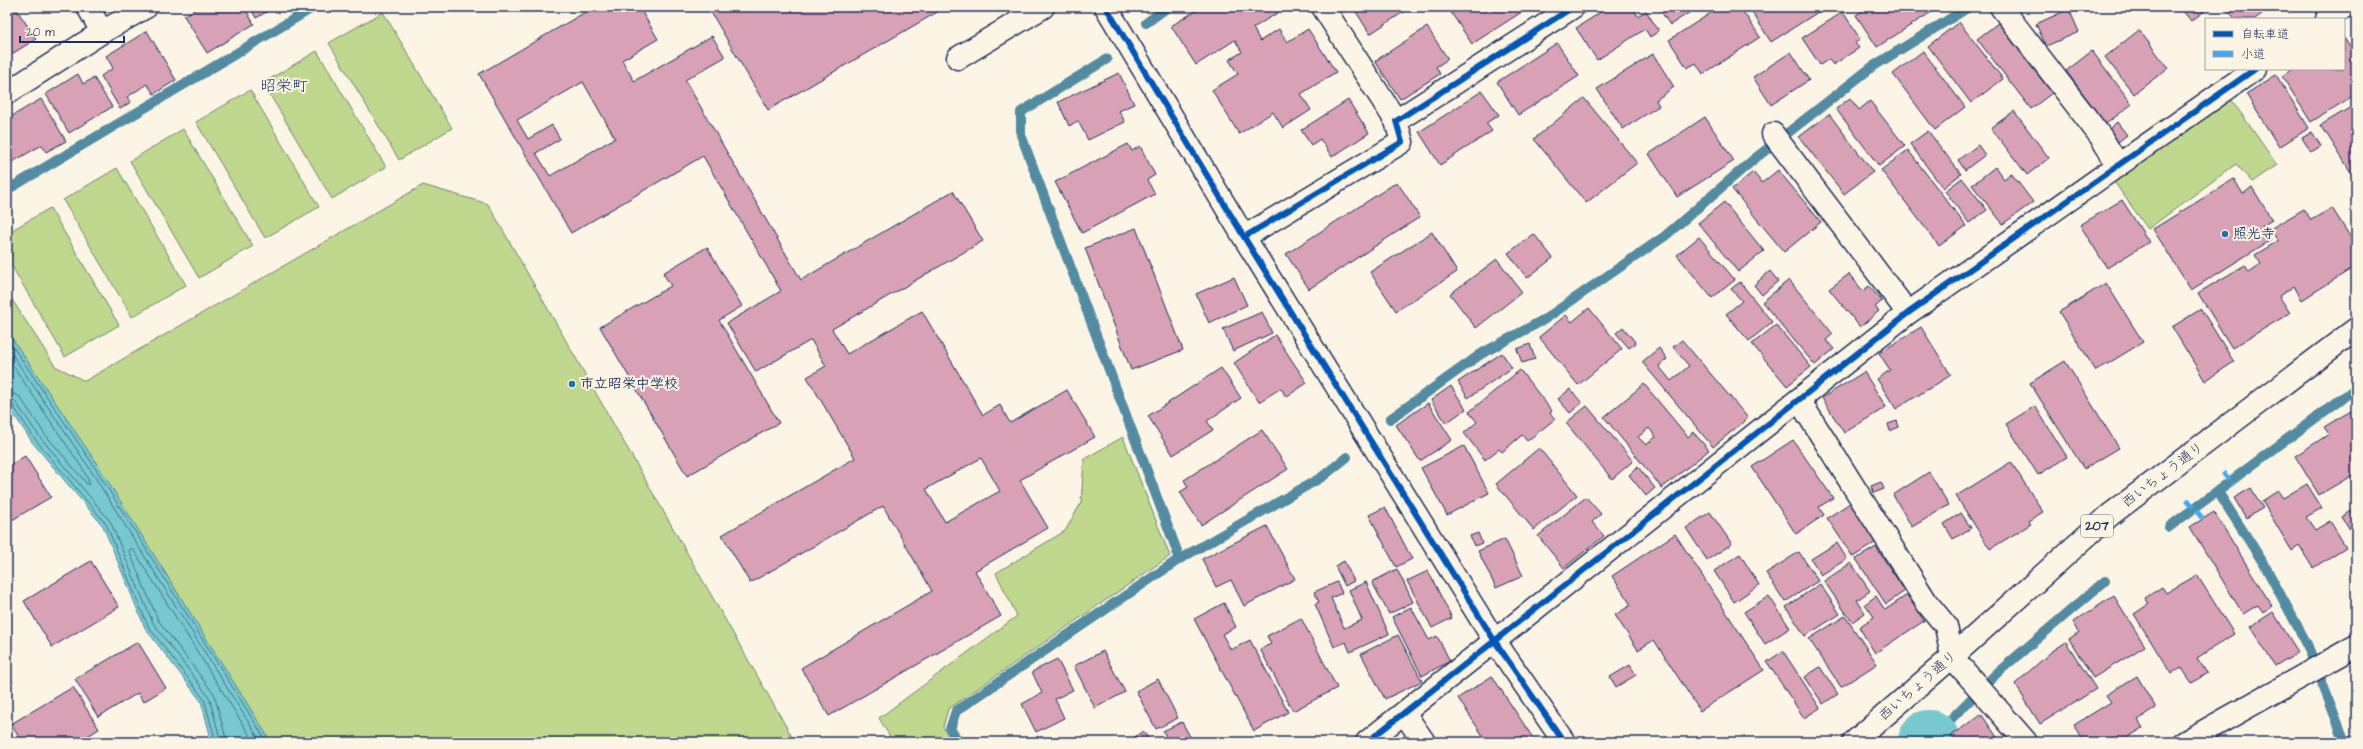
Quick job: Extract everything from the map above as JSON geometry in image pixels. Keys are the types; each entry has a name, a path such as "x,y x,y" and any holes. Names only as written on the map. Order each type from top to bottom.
{"main road":[{"path":"88,7 102,32"},
{"path":"7,93 102,32 146,7"},
{"path":"958,58 1043,7"},
{"path":"1106,7 1244,237 1494,640 1564,742"},
{"path":"1244,237 1402,142 1396,121 1323,7"},
{"path":"1396,121 1573,7"},
{"path":"2001,7 2101,137 2118,165"},
{"path":"2328,18 2344,7"},
{"path":"1367,742 1908,313 2254,70"},
{"path":"1778,140 1908,313"},
{"name":"西いちょう通り","path":"1854,742 1952,657 2110,515 2356,329"},
{"path":"1799,400 1926,603 1946,626 1952,657 2026,742"},
{"path":"2184,742 2356,646"},
{"path":"1404,713 1424,742"}],"green space":[{"path":"383,12 452,128 399,160 329,43"},
{"path":"317,51 386,167 332,199 263,83"},
{"path":"250,90 319,207 265,238 196,122"},
{"path":"2231,99 2277,165 2252,182 2236,164 2148,229 2112,179"},
{"path":"183,129 253,246 199,278 130,161"},
{"path":"117,168 186,285 132,317 63,200"},
{"path":"423,185 488,204 795,742 271,742 95,461 7,331 7,292 55,366 85,381"},
{"path":"50,208 119,325 65,357 7,258 7,233"},
{"path":"1123,437 1170,556 948,709 943,727 953,742 893,742 879,718 1017,616 996,573 1065,531 1081,503 1084,459"}],"water":[{"path":"7,331 95,461 271,742 212,742 201,701 145,628 103,526 32,442 7,404"}],"building":[{"path":"15,7 36,39 7,57 7,12"},
{"path":"199,7 244,7 254,24 207,53 184,16"},
{"path":"250,7 275,7 256,18"},
{"path":"594,7 639,7 658,39 622,60 634,81 712,36 725,57 685,80 801,280 953,191 983,241 832,329 847,354 922,311 983,415 1000,405 1010,423 1067,390 1095,437 1020,480 1048,528 975,571 1001,616 829,716 801,668 932,591 883,506 750,583 722,535 855,458 807,377 826,366 811,340 756,372 727,323 781,291 703,156 571,233 479,74","holes":["583,82 615,138 550,176 536,153 560,139 552,125 528,139 517,120","981,458 1000,491 945,522 926,489"]},
{"path":"708,7 946,7 768,110"},
{"path":"1202,7 1287,7 1253,28 1260,41 1279,29 1287,42 1308,29 1336,72 1301,94 1311,110 1283,128 1273,112 1239,134 1212,90 1238,74 1229,60 1242,52 1235,40 1196,65 1171,26"},
{"path":"1353,7 1411,7 1370,34"},
{"path":"1457,7 1528,8 1472,44 1450,11"},
{"path":"1609,7 1632,7 1638,16 1646,11 1659,31 1650,37 1645,29 1597,60 1576,28"},
{"path":"1658,7 1698,7 1670,25"},
{"path":"1720,7 1740,7 1760,37 1703,74 1696,63 1687,68 1669,40"},
{"path":"1749,7 1826,7 1771,42"},
{"path":"1869,7 1931,7 1933,11 1877,47 1856,15"},
{"path":"2180,7 2210,7 2191,21"},
{"path":"2226,7 2265,7 2267,10 2256,18 2234,18"},
{"path":"2069,9 2079,32 2046,46 2036,24"},
{"path":"1843,12 1860,39 1855,43 1859,48 1833,65 1829,59 1820,65 1802,38"},
{"path":"1959,22 2003,79 1971,103 1928,46"},
{"path":"1998,23 2052,93 2031,109 1977,39"},
{"path":"1427,27 1448,59 1436,67 1440,74 1400,99 1375,61"},
{"path":"2139,30 2168,68 2134,94 2105,57"},
{"path":"147,31 176,80 154,94 147,84 127,97 131,102 120,109 101,76 113,68 106,56"},
{"path":"2345,40 2356,56 2356,94 2311,122 2282,76 2291,70 2345,70"},
{"path":"1557,43 1579,76 1518,115 1497,82"},
{"path":"1923,51 1965,107 1935,130 1893,74"},
{"path":"2092,51 2132,104 2106,124 2066,71"},
{"path":"1791,52 1809,80 1771,105 1753,77"},
{"path":"1653,54 1674,87 1656,100 1659,106 1623,129 1597,89"},
{"path":"1119,73 1134,104 1119,111 1125,122 1088,140 1078,121 1069,126 1058,102"},
{"path":"78,74 83,84 94,78 112,107 69,133 46,94"},
{"path":"2276,75 2309,128 2279,147 2246,94"},
{"path":"1482,91 1499,115 1486,123 1492,131 1440,165 1419,132"},
{"path":"1584,98 1637,163 1586,203 1534,139"},
{"path":"1850,98 1859,110 1870,101 1905,146 1879,166 1836,109"},
{"path":"41,99 66,141 46,152 42,145 7,165 7,119"},
{"path":"1348,100 1369,133 1332,157 1320,139 1311,145 1301,130"},
{"path":"2356,104 2356,172 2352,174 2321,125"},
{"path":"2014,111 2049,158 2027,175 1991,128"},
{"path":"1829,114 1873,172 1844,194 1799,137"},
{"path":"1705,117 1734,161 1677,197 1649,154"},
{"path":"2117,122 2127,135 2118,142 2109,129"},
{"path":"1928,131 1961,174 1943,188 1910,144"},
{"path":"2312,132 2321,146 2311,152 2302,138"},
{"path":"1128,144 1132,151 1140,146 1155,175 1147,180 1155,194 1082,233 1055,182"},
{"path":"1978,145 1985,155 1965,170 1958,160"},
{"path":"1908,150 1966,226 1939,246 1881,170"},
{"path":"1995,167 2004,179 2011,173 2033,202 2003,224 1972,185"},
{"path":"1778,170 1821,222 1784,252 1732,189 1753,172 1762,183"},
{"path":"1962,178 1987,210 1969,223 1945,191"},
{"path":"2234,179 2243,194 2252,187 2272,220 2262,226 2271,240 2191,290 2153,229"},
{"path":"1397,182 1420,217 1309,289 1286,254"},
{"path":"2122,200 2149,242 2107,268 2080,225"},
{"path":"1724,202 1764,251 1738,272 1698,223"},
{"path":"2332,208 2356,246 2356,266 2302,300 2294,286 2279,296 2290,313 2232,348 2198,293 2245,265 2249,272 2261,264 2255,255 2278,241 2270,229 2304,209 2311,220"},
{"path":"1136,228 1183,350 1131,370 1085,248"},
{"path":"1432,232 1457,272 1396,311 1370,272"},
{"path":"1534,234 1553,258 1527,278 1508,253"},
{"path":"1699,237 1735,280 1712,298 1677,255"},
{"path":"707,247 742,306 719,320 779,423 687,476 600,327 671,286 663,273"},
{"path":"1497,259 1522,292 1476,328 1450,294"},
{"path":"1770,271 1778,281 1762,295 1754,285"},
{"path":"1849,274 1863,291 1869,286 1882,301 1875,307 1879,311 1860,327 1829,289"},
{"path":"1234,277 1247,305 1209,323 1196,294"},
{"path":"1789,280 1833,334 1826,340 1834,349 1815,365 1762,302"},
{"path":"1740,282 1772,322 1749,341 1726,314 1742,301 1731,289"},
{"path":"2106,283 2143,342 2096,371 2059,312"},
{"path":"1589,308 1622,349 1578,385 1539,337 1566,315 1572,322"},
{"path":"2201,309 2234,362 2205,381 2172,327"},
{"path":"1262,312 1272,333 1233,351 1223,329"},
{"path":"1776,325 1811,367 1787,386 1752,344"},
{"path":"1623,327 1636,343 1629,348 1616,333"},
{"path":"1921,327 1951,375 1896,409 1877,379 1890,370 1879,353"},
{"path":"1275,335 1307,383 1286,397 1281,388 1259,402 1234,363"},
{"path":"1682,340 1748,418 1713,447 1642,362 1659,348 1667,359 1659,366 1671,381 1689,366 1673,347"},
{"path":"1530,344 1535,359 1522,363 1517,349"},
{"path":"1502,353 1512,368 1468,398 1458,382"},
{"path":"2065,361 2119,448 2084,469 2030,383"},
{"path":"1221,368 1241,398 1207,421 1213,430 1173,455 1148,416"},
{"path":"1520,370 1552,411 1550,413 1555,419 1527,441 1522,435 1502,452 1499,449 1485,460 1464,433 1477,422 1469,412"},
{"path":"1864,372 1886,407 1844,433 1822,398"},
{"path":"1644,384 1688,437 1693,432 1709,450 1662,488 1604,417","holes":["1649,428 1656,437 1646,445 1638,437"]},
{"path":"1451,386 1466,409 1446,423 1431,400"},
{"path":"1570,389 1582,403 1570,413 1558,399"},
{"path":"1428,403 1452,440 1420,461 1396,425"},
{"path":"1587,406 1633,461 1612,479 1566,423"},
{"path":"2035,406 2067,457 2038,475 2006,424"},
{"path":"2356,408 2356,473 2319,495 2295,456 2329,434 2324,427"},
{"path":"1897,421 1899,427 1890,431 1888,424"},
{"path":"1262,430 1288,469 1201,525 1180,492 1188,487 1184,480"},
{"path":"1793,440 1833,498 1819,507 1824,515 1796,534 1752,467"},
{"path":"1464,446 1489,493 1447,515 1421,468"},
{"path":"1539,448 1577,495 1534,530 1496,484"},
{"path":"25,456 51,497 7,523 7,467"},
{"path":"2011,462 2043,512 2028,521 2031,524 1990,549 1956,496"},
{"path":"1638,467 1655,488 1646,496 1629,475"},
{"path":"1929,472 1949,505 1912,527 1893,495"},
{"path":"1881,482 1884,489 1874,493 1871,486"},
{"path":"2307,484 2322,508 2306,517 2315,530 2330,521 2346,547 2313,568 2299,546 2292,551 2262,501 2278,491 2283,498"},
{"path":"2251,488 2263,508 2246,518 2234,498"},
{"path":"1586,497 1601,514 1592,522 1604,536 1564,568 1538,536"},
{"path":"1850,503 1876,542 1853,557 1827,518"},
{"path":"1385,507 1412,559 1396,567 1369,515"},
{"path":"2356,508 2356,539 2342,517"},
{"path":"1710,512 1732,544 1707,560 1686,528"},
{"path":"2214,512 2272,606 2263,612 2258,605 2243,614 2190,527"},
{"path":"1961,513 1971,528 1953,539 1944,524"},
{"path":"1267,526 1295,579 1244,606 1231,580 1216,587 1202,559"},
{"path":"1478,533 1482,543 1474,546 1470,536"},
{"path":"1675,534 1764,670 1700,711 1654,640 1638,650 1615,615 1631,605 1612,576"},
{"path":"1505,539 1523,576 1496,588 1478,551"},
{"path":"1837,543 1847,559 1821,575 1811,559"},
{"path":"1876,547 1905,591 1886,604 1856,559"},
{"path":"1799,552 1818,581 1785,602 1766,573"},
{"path":"1740,554 1759,585 1734,602 1714,571"},
{"path":"91,561 119,607 52,647 24,601"},
{"path":"1344,561 1354,581 1345,586 1335,566"},
{"path":"1851,563 1870,591 1857,600 1865,613 1852,622 1824,581"},
{"path":"1397,569 1413,602 1389,614 1372,582"},
{"path":"1428,571 1452,618 1432,628 1407,581"},
{"path":"2197,575 2234,634 2197,658 2207,673 2192,683 2181,667 2171,674 2134,614 2149,604 2145,598 2162,587 2166,593"},
{"path":"1337,582 1342,593 1331,598 1344,628 1362,620 1349,590 1366,582 1389,634 1350,652 1346,642 1334,647 1315,604 1319,602 1314,592"},
{"path":"1820,584 1840,614 1805,636 1786,607"},
{"path":"1907,595 1924,621 1875,653 1859,627 1874,617 1865,604 1876,596 1885,610"},
{"path":"1769,596 1790,628 1765,644 1744,612"},
{"path":"2114,596 2145,646 2093,678 2069,639 2079,632 2073,622"},
{"path":"1224,603 1236,627 1222,634 1231,650 1250,640 1288,712 1254,731 1194,619"},
{"path":"1411,607 1429,640 1437,636 1450,661 1422,676 1392,617"},
{"path":"2273,612 2298,652 2275,666 2250,627"},
{"path":"1845,616 1877,664 1841,687 1809,639"},
{"path":"1301,618 1337,688 1293,711 1260,649 1271,644 1267,636"},
{"path":"1398,635 1422,681 1385,699 1361,654"},
{"path":"138,642 166,688 143,702 138,693 98,717 75,679"},
{"path":"2066,642 2096,689 2040,724 2015,684 2051,652"},
{"path":"1103,651 1125,692 1095,708 1074,666"},
{"path":"1783,651 1820,708 1804,718 1767,662"},
{"path":"1057,659 1073,690 1055,699 1064,718 1036,732 1022,704 1042,693 1032,672"},
{"path":"1630,665 1636,675 1616,687 1610,677"},
{"path":"1820,667 1838,694 1823,704 1805,677"},
{"path":"7,672 13,682 7,686"},
{"path":"1492,676 1533,738 1526,742 1487,742 1458,698"},
{"path":"2137,676 2156,708 2138,720 2143,728 2120,742 2084,742 2074,725 2111,702 2106,695"},
{"path":"1158,679 1178,718 1156,729 1136,691"},
{"path":"73,687 99,729 78,742 22,742 11,724"},
{"path":"1981,714 1999,740 1996,742 1956,742 1951,736"},
{"path":"1182,722 1193,742 1169,742 1163,731"},
{"path":"1143,731 1151,742 1128,742"}],"waterway":[{"path":"7,190 314,7"},
{"path":"1146,23 1168,7"},
{"path":"1390,419 1481,354 1545,319 1665,236 1753,160 1872,67 1969,7"},
{"path":"959,742 950,729 956,711 1178,560 1177,551 1021,135 1021,112 1107,59"},
{"path":"2169,527 2356,388"},
{"path":"1178,560 1322,477 1347,457"},
{"path":"2218,492 2264,564 2307,644 2345,742"},
{"path":"1928,742 1997,673 2105,581"}],"marked path":[{"path":"2223,472 2234,485"},
{"path":"2187,499 2202,518"}],"cycle path":[{"path":"1106,7 1244,237 1494,640 1564,742"},
{"path":"1244,237 1402,142 1396,121 1573,7"},
{"path":"1367,742 1908,313 2254,70"}],"place":[{"name":"照光寺","path":"2225,234"},
{"name":"市立昭栄中学校","path":"572,384"}],"district":[{"name":"昭栄町","path":"284,86"}]}
